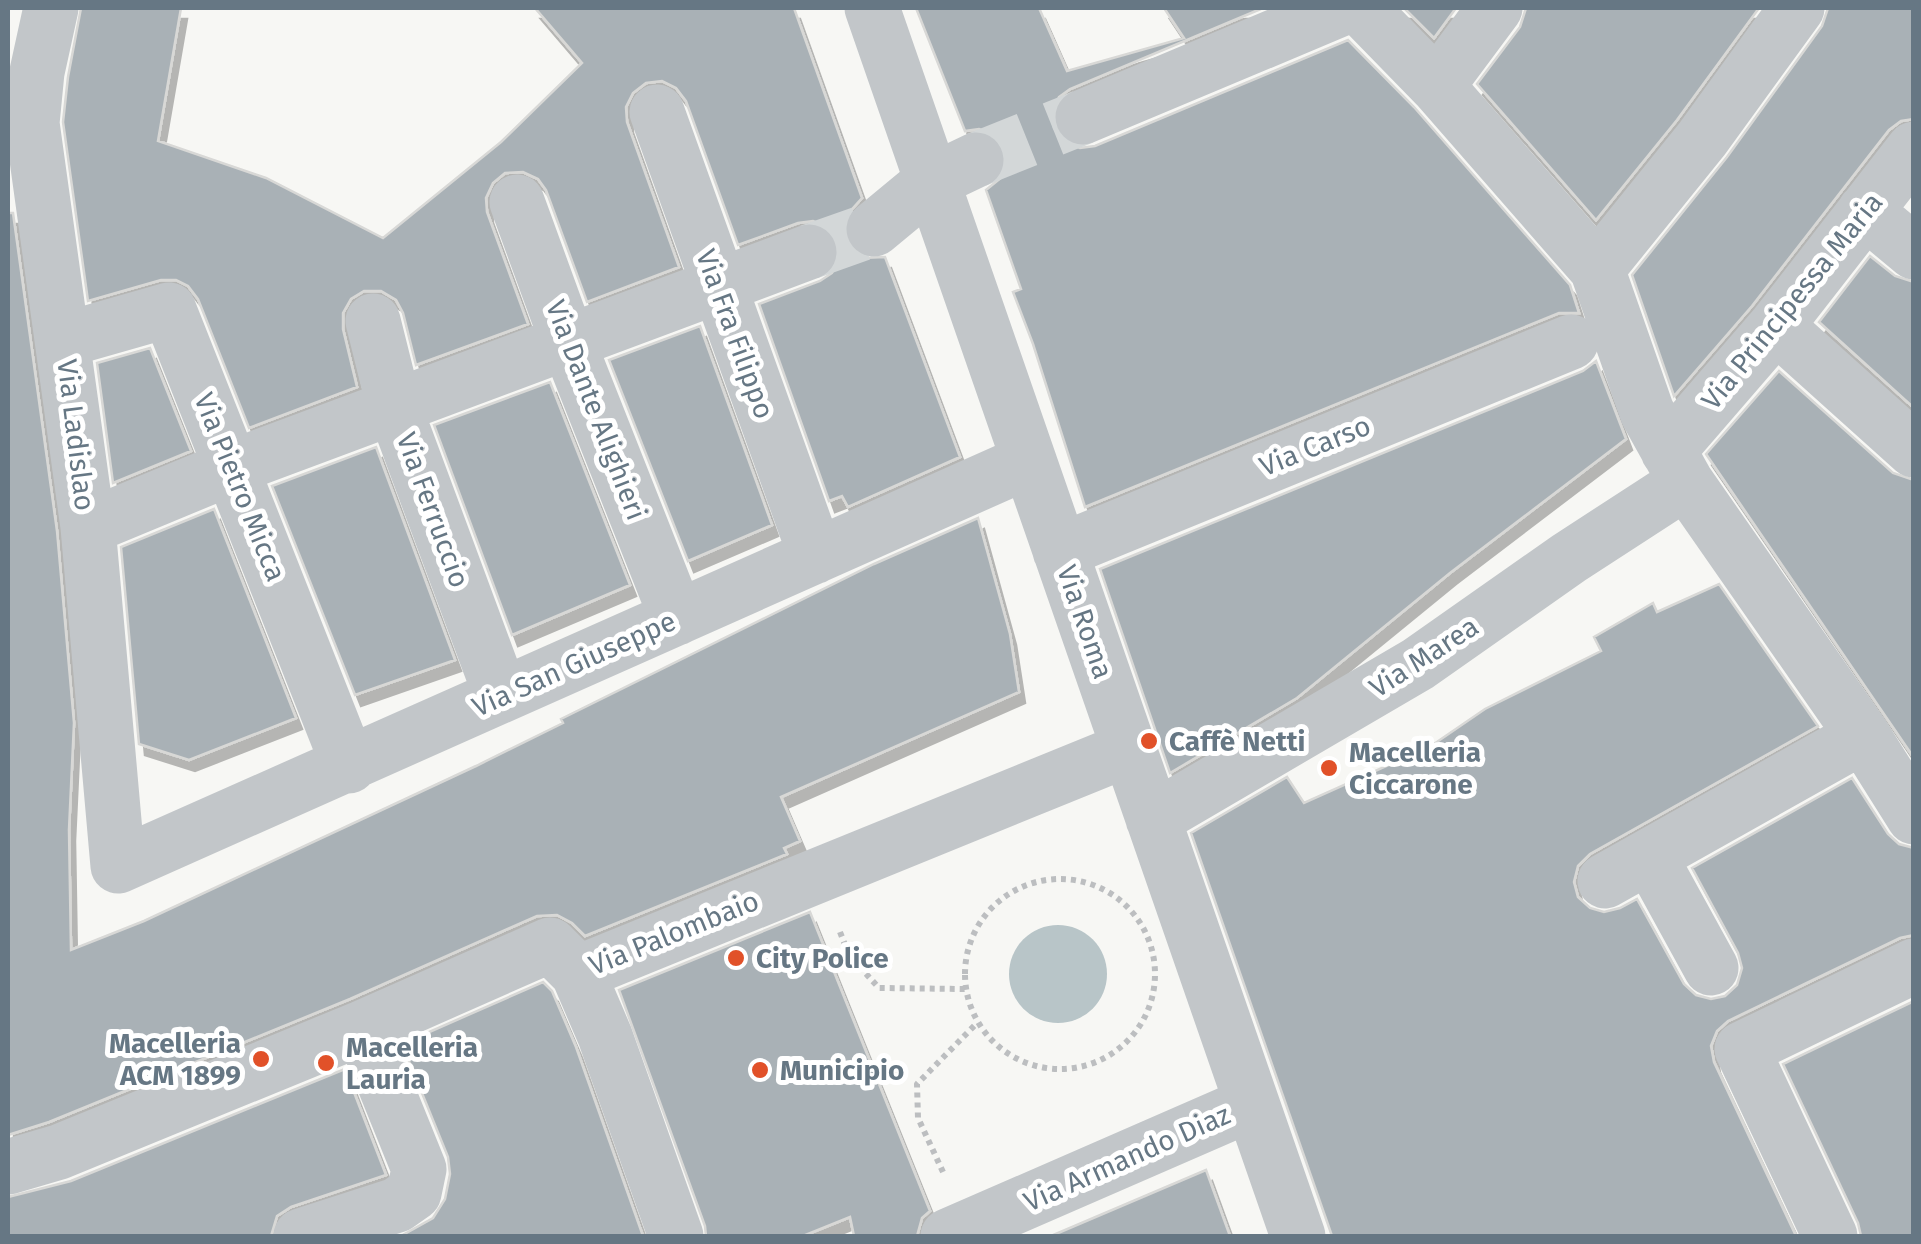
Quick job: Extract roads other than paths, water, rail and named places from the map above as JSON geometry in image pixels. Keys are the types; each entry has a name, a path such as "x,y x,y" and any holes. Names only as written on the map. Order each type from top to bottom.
{"street":[{"name":"Via Roma","path":"872,8 954,170 1029,461 1298,1236"},
{"path":"1083,117 1343,8"},
{"path":"1361,8 1437,86 1597,269 1647,412 1677,466 1863,736 1914,817"},
{"path":"1437,86 1495,8"},
{"path":"1597,269 1702,139 1797,8"},
{"name":"Via Ladislao","path":"35,25 37,72 32,123 88,527 118,866"},
{"name":"Via Fra Filippo","path":"657,112 816,556"},
{"name":"Via Principessa Maria","path":"1677,466 1776,326 1914,149"},
{"path":"874,229 954,170"},
{"name":"Via Dante Alighieri","path":"518,202 568,342 678,618"},
{"path":"1865,212 1914,252"},
{"path":"88,527 233,467 809,252"},
{"name":"Via Pietro Micca","path":"64,340 168,310 349,766"},
{"name":"Via Ferruccio","path":"373,322 395,408 501,695"},
{"path":"1776,326 1914,450"},
{"name":"Via Carso","path":"1060,551 1570,342"},
{"name":"Via San Giuseppe","path":"118,866 1029,461"},
{"name":"Via Marea","path":"1153,819 1418,664 1568,558 1677,466"},
{"path":"1712,968 1628,869 1863,736"},
{"name":"Via Palombaio","path":"8,1167 59,1152 362,1028 550,945 578,973 1128,750"},
{"path":"1830,1236 1742,1049 1914,966"},
{"path":"578,973 676,1236"},
{"path":"302,1236 396,1205 414,1193 419,1169 362,1028"},
{"name":"Via Armando Diaz","path":"968,1232 1252,1104"}],"tunnel":[{"path":"976,160 1083,117"},
{"path":"809,252 874,229"}],"place":[{"name":"Caffè Netti","path":"1149,741"},
{"name":"Macelleria Ciccarone","path":"1329,768"},
{"name":"City Police","path":"736,958"},
{"name":"Macelleria ACM 1899","path":"261,1059"},
{"name":"Macelleria Lauria","path":"326,1063"},
{"name":"Municipio","path":"760,1070"}]}
